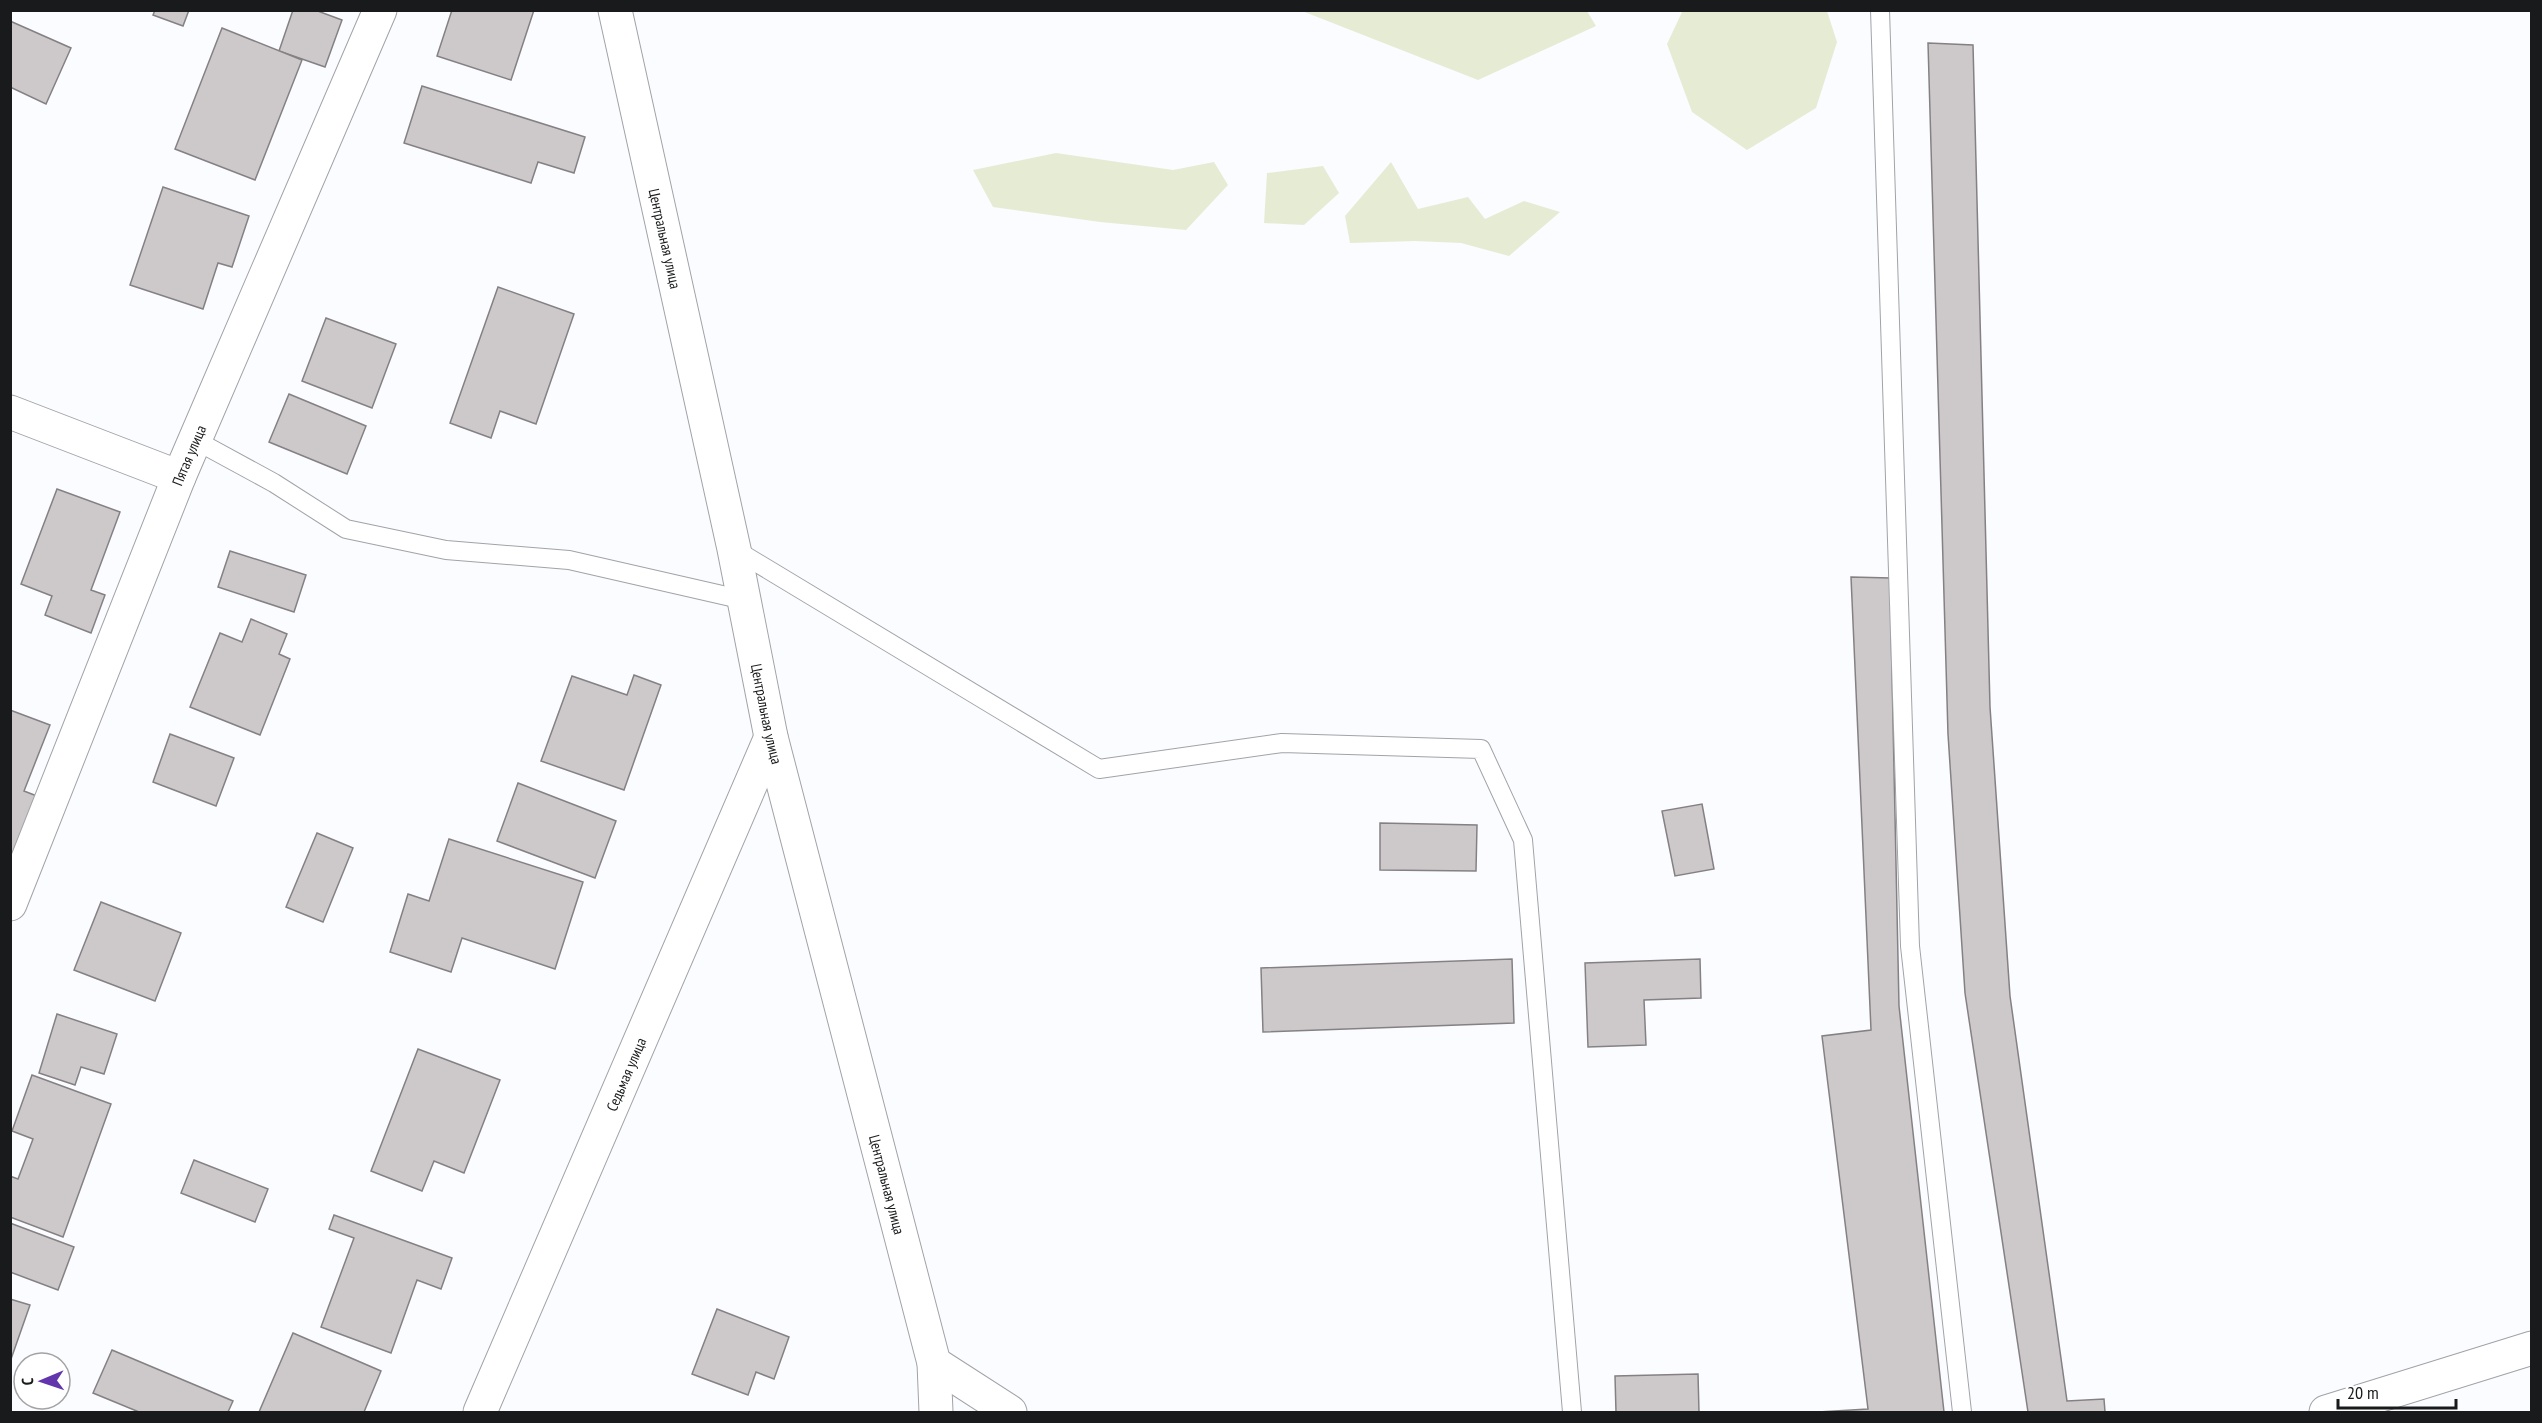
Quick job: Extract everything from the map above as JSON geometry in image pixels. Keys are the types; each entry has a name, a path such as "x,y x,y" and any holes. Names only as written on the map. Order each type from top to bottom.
{"street":[{"name":"Пятая улица","path":"10,904 179,477 380,10"},
{"name":"Центральная улица","path":"615,10 734,549 771,737 934,1363 936,1413"},
{"path":"10,412 179,477"},
{"name":"Седьмая улица","path":"480,1413 771,737"},
{"path":"2326,1413 2532,1348"},
{"path":"934,1363 1011,1413"}],"lane":[{"path":"1880,10 1910,946 1962,1413"},
{"path":"195,440 273,483 346,530 446,550 569,560 744,600"},
{"path":"734,549 1099,770 1282,743 1481,750 1523,840 1572,1413"}],"green space":[{"path":"1683,10 1827,11 1837,42 1816,108 1747,150 1692,112 1667,44"},
{"path":"1302,11 1587,11 1596,26 1478,80"},
{"path":"1056,153 1173,170 1214,162 1228,185 1186,230 1100,222 993,207 973,170"},
{"path":"1391,162 1418,209 1468,197 1485,219 1524,201 1560,212 1509,256 1461,243 1415,241 1350,243 1345,216"},
{"path":"1323,166 1339,193 1304,225 1264,223 1267,173"}],"building":[{"path":"155,10 189,10 183,26 153,15"},
{"path":"293,10 315,10 342,20 325,67 279,51"},
{"path":"452,10 534,10 511,80 437,56"},
{"path":"10,21 71,48 46,104 10,87"},
{"path":"222,28 302,60 255,180 175,149"},
{"path":"1928,43 1973,45 1990,707 2010,996 2067,1401 2104,1399 2105,1412 2028,1412 1965,993 1948,734"},
{"path":"422,86 585,137 574,173 538,162 531,183 404,143"},
{"path":"163,187 249,216 232,267 218,263 203,309 130,285"},
{"path":"498,287 574,314 536,424 500,411 491,438 450,423"},
{"path":"326,318 396,344 372,408 302,381"},
{"path":"289,394 366,426 347,474 269,442"},
{"path":"57,489 120,512 91,590 105,595 91,633 45,615 52,596 21,584"},
{"path":"230,551 306,575 294,612 218,587"},
{"path":"1851,577 1890,578 1899,1006 1944,1412 1818,1412 1868,1409 1822,1036 1871,1030"},
{"path":"251,619 287,634 279,654 290,659 260,735 190,707 220,633 242,642"},
{"path":"634,675 661,685 624,790 541,761 572,676 627,695"},
{"path":"10,710 50,725 24,791 42,798 10,879"},
{"path":"170,734 234,758 216,806 153,782"},
{"path":"518,783 616,821 595,878 497,841"},
{"path":"1702,804 1714,869 1675,876 1662,811"},
{"path":"1380,823 1477,825 1476,871 1380,870"},
{"path":"317,833 353,848 323,922 286,907"},
{"path":"449,839 583,882 555,969 462,938 451,972 390,952 408,894 429,901"},
{"path":"101,902 181,933 155,1001 74,970"},
{"path":"1512,959 1514,1023 1263,1032 1261,968"},
{"path":"1700,959 1701,998 1644,1000 1646,1045 1588,1047 1585,963"},
{"path":"57,1014 117,1034 104,1074 81,1067 75,1085 39,1073"},
{"path":"418,1049 500,1080 464,1173 434,1161 422,1191 371,1171"},
{"path":"32,1075 111,1104 63,1237 10,1217 10,1176 18,1179 33,1139 12,1131"},
{"path":"194,1160 268,1189 255,1222 181,1193"},
{"path":"334,1215 452,1258 441,1289 417,1280 391,1353 321,1327 354,1238 329,1229"},
{"path":"10,1223 74,1247 58,1290 10,1272"},
{"path":"10,1299 30,1305 10,1362"},
{"path":"717,1309 789,1337 774,1379 756,1372 748,1395 692,1374"},
{"path":"293,1333 381,1371 364,1412 259,1412"},
{"path":"112,1350 233,1401 228,1412 139,1412 93,1393"},
{"path":"1698,1374 1699,1412 1616,1412 1615,1376"}]}
